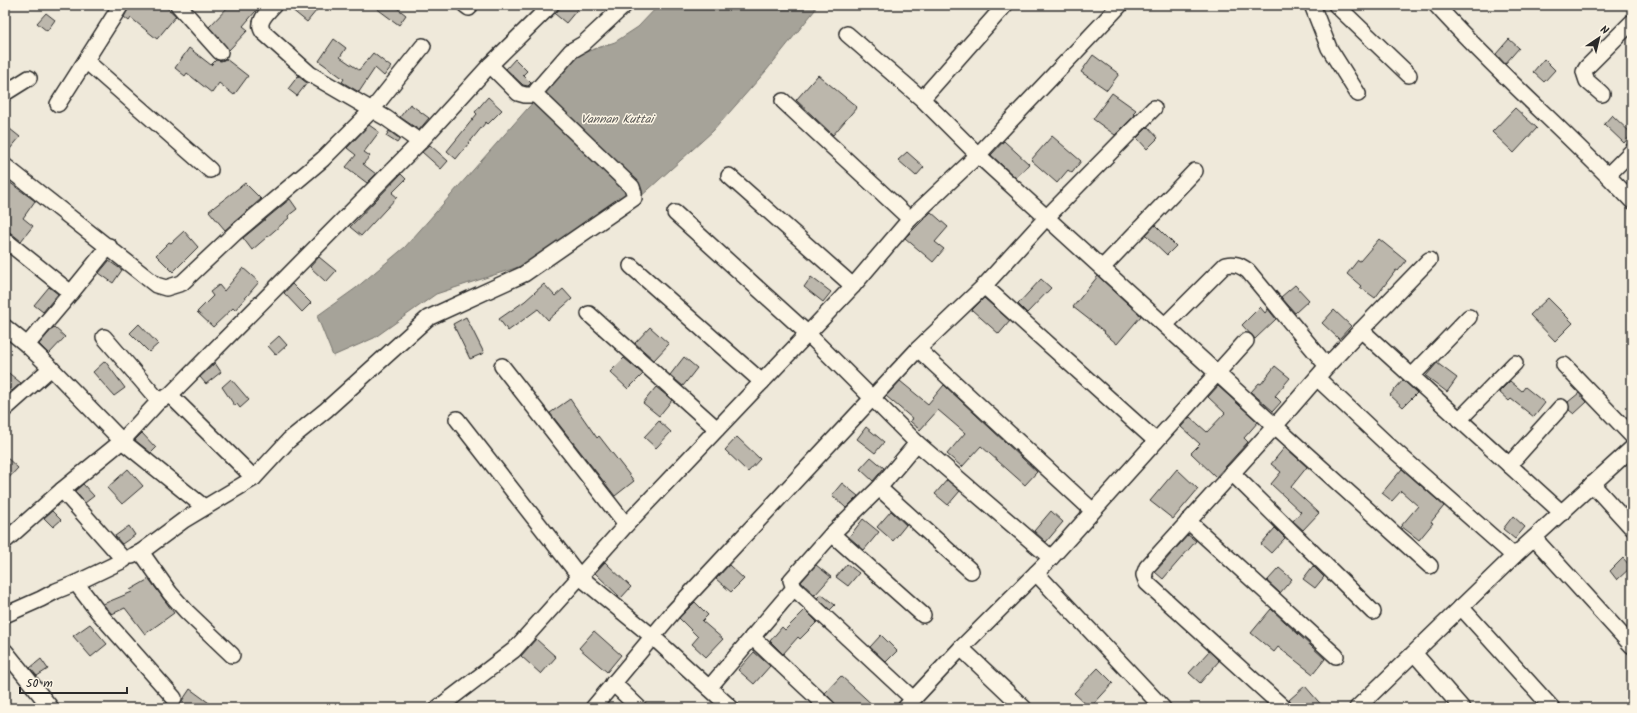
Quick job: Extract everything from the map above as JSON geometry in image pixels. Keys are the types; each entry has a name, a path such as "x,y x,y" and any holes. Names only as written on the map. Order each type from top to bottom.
{"street":[{"path":"58,104 121,5"},
{"path":"178,5 220,52"},
{"path":"274,5 260,23 260,28 263,32 310,74 386,118 420,142"},
{"path":"5,541 62,490 122,441 420,142 490,64 551,5"},
{"path":"536,95 537,90 572,51 583,44 625,5"},
{"path":"922,98 1005,5"},
{"path":"440,708 514,650 626,525 853,286 910,219 978,155 1120,5"},
{"path":"1312,5 1329,48 1358,94"},
{"path":"1336,5 1408,74"},
{"path":"1436,5 1464,36 1608,175 1632,201"},
{"path":"1602,94 1587,81 1584,72 1587,67 1632,22"},
{"path":"848,34 922,98 978,155 1046,218 1430,566"},
{"path":"5,166 109,246 156,285 166,288 182,283 235,233 324,159 372,110 424,46"},
{"path":"86,61 210,170"},
{"path":"5,615 41,600 56,590 76,583 141,552 184,520 254,478 290,440 326,410 428,318 524,274 634,198 632,187 536,95 525,95 518,93 490,64"},
{"path":"5,93 29,78"},
{"path":"783,101 910,219"},
{"path":"592,708 684,601 918,349 984,286 1046,218 1154,108"},
{"path":"1608,175 1632,151"},
{"path":"1102,268 1195,171"},
{"path":"729,176 853,286"},
{"path":"674,213 808,334 916,443 1051,558"},
{"path":"5,240 71,293"},
{"path":"27,345 109,246"},
{"path":"1284,708 1147,583 1144,575 1147,567 1276,426 1327,366 1429,260"},
{"path":"1165,325 1224,265 1233,263 1248,271 1327,366"},
{"path":"631,266 762,382"},
{"path":"984,286 1156,441"},
{"path":"589,314 717,429"},
{"path":"1412,376 1469,317"},
{"path":"5,327 27,345 51,368 122,441 204,507"},
{"path":"1360,330 1562,513"},
{"path":"104,337 164,398 254,478"},
{"path":"916,443 879,488 832,534 793,577 791,583 794,588 909,703 1051,558 1246,341"},
{"path":"918,349 1093,511"},
{"path":"1459,420 1515,363"},
{"path":"1564,365 1632,436"},
{"path":"502,366 626,525"},
{"path":"5,409 51,368"},
{"path":"1317,378 1387,444 1514,556"},
{"path":"1509,465 1560,407"},
{"path":"457,419 580,577 653,636 732,708"},
{"path":"1364,706 1461,607 1514,556 1632,448"},
{"path":"1232,473 1373,612"},
{"path":"1592,484 1632,528"},
{"path":"879,488 971,571"},
{"path":"62,490 124,560"},
{"path":"1188,521 1336,656"},
{"path":"832,534 923,615"},
{"path":"1534,538 1632,646"},
{"path":"141,552 180,605 232,655"},
{"path":"1036,573 1163,708"},
{"path":"76,583 98,612 174,698"},
{"path":"709,688 794,588"},
{"path":"1461,607 1552,708"},
{"path":"752,637 828,708"},
{"path":"962,648 1024,708"},
{"path":"5,651 51,708"},
{"path":"1414,654 1462,708"},
{"path":"613,683 638,708"}],"water":[{"name":"Vannan Kuttai","path":"659,5 815,5 815,10 766,71 713,131 627,209 564,252 436,294 374,338 333,356 317,316 356,288 405,247 574,56 615,42 638,27"}],"building":[{"path":"130,5 164,5 176,16 157,39 131,18 129,21 124,17"},
{"path":"230,5 261,5 243,26 248,30 229,50 209,27"},
{"path":"286,5 321,5 307,22"},
{"path":"372,5 393,5 406,15 399,25"},
{"path":"560,5 581,5 566,23 555,14 560,8"},
{"path":"46,13 55,20 47,31 37,23"},
{"path":"334,39 346,48 340,57 359,70 373,53 391,67 384,76 375,68 359,92 342,82 344,79 319,61"},
{"path":"1509,39 1519,48 1505,64 1496,54"},
{"path":"189,48 211,65 216,60 221,61 226,59 248,76 234,95 219,83 212,93 187,73 185,76 175,68"},
{"path":"1093,55 1119,74 1107,90 1081,72"},
{"path":"515,59 527,71 523,75 531,83 528,86 523,85 506,69"},
{"path":"1544,59 1555,70 1544,82 1533,72"},
{"path":"818,75 857,107 833,135 796,100"},
{"path":"298,76 307,83 297,96 288,89"},
{"path":"1112,93 1136,110 1133,113 1135,115 1115,135 1093,119"},
{"path":"488,97 502,110 488,124 486,122 456,159 447,151 477,114 475,112"},
{"path":"410,104 429,118 419,130 400,117"},
{"path":"1515,108 1537,128 1514,153 1492,132"},
{"path":"1612,115 1632,134 1624,143 1604,124"},
{"path":"5,125 20,137 5,155"},
{"path":"369,125 379,132 364,152 370,156 363,164 376,174 367,183 346,167 356,155 347,148"},
{"path":"1148,127 1158,138 1147,149 1137,138"},
{"path":"389,131 400,139 397,143 386,136"},
{"path":"1052,136 1081,161 1072,173 1068,170 1057,183 1031,160"},
{"path":"1004,141 1029,164 1016,178 991,155"},
{"path":"430,145 448,161 441,169 422,152"},
{"path":"907,152 924,167 916,176 898,160"},
{"path":"401,174 406,179 392,193 397,197 361,236 350,227"},
{"path":"5,179 35,201 23,218 33,226 21,241 11,233 5,231"},
{"path":"245,183 261,199 225,230 209,211"},
{"path":"290,199 297,209 288,216 289,218 252,250 243,238"},
{"path":"931,212 948,227 935,242 944,249 933,262 905,238"},
{"path":"1155,225 1176,246 1167,255 1146,235"},
{"path":"184,231 198,247 173,272 156,255 169,242 171,243"},
{"path":"1379,239 1406,261 1398,271 1396,270 1375,298 1360,287 1361,286 1347,274 1358,260 1360,261"},
{"path":"319,257 336,271 326,282 310,267"},
{"path":"109,261 122,270 113,283 99,273"},
{"path":"243,268 259,282 235,310 233,308 213,327 197,312 213,296 210,292 219,285 224,291"},
{"path":"1098,276 1141,316 1117,344 1104,333 1105,332 1073,307"},
{"path":"811,277 831,292 823,302 804,287"},
{"path":"1041,279 1051,288 1027,313 1018,304"},
{"path":"292,284 311,303 302,312 284,293"},
{"path":"544,284 555,296 563,289 572,299 548,320 538,309 508,331 499,319 525,301"},
{"path":"1295,285 1309,300 1295,313 1281,297"},
{"path":"49,287 58,294 43,312 34,305"},
{"path":"984,298 1010,321 999,334 972,310"},
{"path":"1548,298 1573,323 1555,341 1530,315"},
{"path":"1260,307 1265,313 1268,309 1276,319 1255,339 1242,325"},
{"path":"1334,310 1351,326 1339,339 1322,323"},
{"path":"466,317 484,353 470,359 453,324"},
{"path":"139,324 158,344 149,352 130,333"},
{"path":"54,327 65,337 49,354 39,344"},
{"path":"650,327 669,344 654,360 635,343"},
{"path":"279,336 287,345 276,355 268,346"},
{"path":"684,357 697,368 683,386 670,375"},
{"path":"624,358 643,374 628,389 610,372"},
{"path":"105,361 125,388 114,396 93,372"},
{"path":"215,363 221,372 206,384 200,377"},
{"path":"1437,363 1457,378 1447,392 1426,376"},
{"path":"1275,366 1290,378 1275,396 1281,402 1273,411 1251,392 1259,383 1261,384"},
{"path":"5,370 21,383 12,391 5,385"},
{"path":"231,379 249,400 240,408 237,404 235,406 222,387"},
{"path":"1403,380 1417,393 1403,407 1390,395"},
{"path":"900,381 928,404 944,385 1037,472 1025,485 981,446 962,467 947,454 965,433 938,410 920,430 910,421 913,419 886,396"},
{"path":"1510,381 1522,391 1525,387 1545,403 1534,417 1511,399 1509,401 1499,392"},
{"path":"1218,386 1258,422 1244,438 1248,442 1216,477 1191,453 1200,444 1181,427 1190,417 1207,432 1225,413 1208,397"},
{"path":"656,387 672,400 659,416 643,403"},
{"path":"1579,393 1587,402 1574,414 1569,410 1568,402"},
{"path":"570,399 597,438 599,436 634,481 615,496 550,413"},
{"path":"659,421 671,432 656,448 644,437"},
{"path":"866,427 884,442 875,453 857,439"},
{"path":"142,433 156,448 151,453 135,440"},
{"path":"737,437 760,459 748,472 725,450"},
{"path":"1285,447 1307,467 1291,487 1319,513 1303,530 1293,521 1301,512 1271,484 1281,472 1271,464"},
{"path":"5,456 18,468 5,482"},
{"path":"871,457 884,468 873,481 860,469"},
{"path":"128,469 143,486 122,504 107,488"},
{"path":"1177,469 1198,489 1173,519 1150,501"},
{"path":"1402,469 1444,506 1431,522 1433,523 1419,540 1401,526 1418,506 1401,491 1392,501 1382,493"},
{"path":"947,480 960,491 948,505 935,494"},
{"path":"842,483 858,496 846,508 832,495"},
{"path":"83,484 94,496 85,503 75,491"},
{"path":"52,511 61,520 53,527 44,518"},
{"path":"891,511 906,525 893,541 877,527"},
{"path":"1051,511 1063,522 1046,542 1034,531"},
{"path":"1513,516 1525,527 1515,539 1503,529"},
{"path":"863,519 879,532 864,550 849,537"},
{"path":"129,526 135,535 122,544 115,536"},
{"path":"1275,528 1285,538 1271,553 1261,544"},
{"path":"1188,535 1196,541 1163,579 1155,572"},
{"path":"1623,558 1631,567 1617,580 1610,571"},
{"path":"605,562 631,587 621,598 595,573"},
{"path":"847,564 859,573 848,586 836,577"},
{"path":"729,565 744,579 731,592 716,579"},
{"path":"816,565 831,577 815,595 801,582"},
{"path":"1313,566 1324,577 1315,588 1303,579"},
{"path":"1279,568 1292,579 1280,593 1267,581"},
{"path":"149,579 174,613 145,634 125,608 112,614 103,604 132,592 130,590"},
{"path":"821,594 835,605 830,610 817,598"},
{"path":"695,602 708,615 702,621 723,639 706,657 692,644 698,637 679,618"},
{"path":"1271,609 1325,659 1313,674 1278,647 1274,652 1251,633"},
{"path":"805,610 817,622 800,639 798,637 783,654 770,641 782,627 785,630"},
{"path":"90,624 107,644 91,657 73,636"},
{"path":"594,631 621,655 607,672 579,648"},
{"path":"881,635 897,651 886,662 870,647"},
{"path":"536,639 556,657 541,674 521,656"},
{"path":"1209,651 1219,661 1200,683 1189,673"},
{"path":"754,652 770,666 754,684 738,670"},
{"path":"41,659 48,669 37,676 30,668"},
{"path":"1098,668 1113,683 1090,708 1074,693"},
{"path":"841,676 876,708 837,708 834,702 825,693"},
{"path":"1305,686 1324,708 1295,708 1289,700"},
{"path":"190,689 216,708 176,708"}]}
